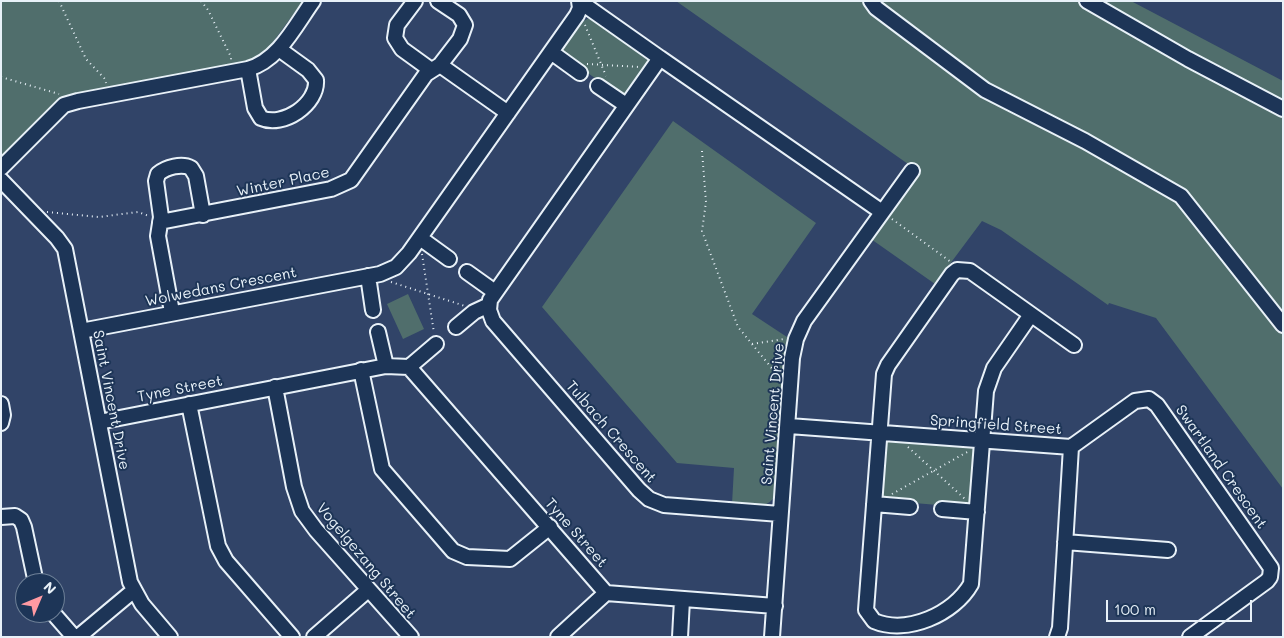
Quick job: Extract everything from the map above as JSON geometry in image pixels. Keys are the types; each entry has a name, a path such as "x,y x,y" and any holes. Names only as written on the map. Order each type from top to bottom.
{"street":[{"path":"1,168 64,105 230,73 263,63 279,49 313,1"},
{"path":"415,1 397,25 394,38 402,48 436,67 508,113"},
{"name":"Winter Place","path":"161,220 203,215 331,189 351,180 436,67 460,39 465,25 459,15 438,1"},
{"path":"870,1 876,8 985,90 1086,141 1181,196 1283,325"},
{"path":"1087,1 1188,59 1283,109"},
{"path":"579,5 634,40 656,63 882,212"},
{"name":"Wolwedans Crescent","path":"81,331 172,312 374,275 396,267 423,241 551,52 579,5"},
{"path":"248,69 255,108 261,118 273,120 297,113 315,91 316,80 314,75 279,49"},
{"path":"551,52 580,73"},
{"path":"456,327 474,312 489,305 495,292 656,63"},
{"path":"598,86 626,105"},
{"path":"172,312 158,236 161,220 156,177 162,170 182,166 191,168 196,176 203,215"},
{"name":"Saint Vincent Drive","path":"772,637 780,514 796,339 804,321 912,171"},
{"name":"Saint Vincent Drive","path":"1,180 65,249 127,573 133,590 170,637"},
{"path":"423,241 449,259"},
{"path":"1030,316 989,378 986,391 977,441 972,578 963,596 923,623 879,624 871,618 866,610 878,505 879,433 884,374 888,365 952,274 957,270 970,271 1030,316 1074,345"},
{"path":"467,272 495,292"},
{"path":"374,275 374,310"},
{"name":"Tulbach Crescent","path":"489,305 493,322 639,490 649,499 664,505 780,514"},
{"path":"378,332 386,366"},
{"path":"409,367 436,344"},
{"name":"Tyne Street","path":"99,422 361,370 386,366 409,367 606,593"},
{"path":"361,370 382,469 453,551 467,557 510,559 550,527"},
{"name":"Vogelgezang Street","path":"275,387 294,487 302,511 368,590 411,637"},
{"name":"Swartland Crescent","path":"1071,447 1135,402 1149,398 1157,405 1269,563 1271,572 1267,581 1190,637"},
{"path":"1,404 3,415 1,422"},
{"path":"189,404 218,546 226,561 292,637"},
{"name":"Springfield Street","path":"788,426 1071,447 1060,628 1056,637"},
{"path":"878,505 910,507"},
{"path":"942,509 974,508"},
{"path":"1,517 15,516 23,524 34,573"},
{"path":"1065,542 1168,550"},
{"path":"78,637 133,590"},
{"path":"314,637 368,590"},
{"path":"558,637 606,593 775,606"},
{"path":"680,637 682,600"},
{"path":"62,623 74,637"}],"path":[{"path":"59,1 86,59 105,79 109,95"},
{"path":"201,1 208,10 231,57 230,73"},
{"path":"579,5 614,97"},
{"path":"567,64 656,63"},
{"path":"1,77 78,101"},
{"path":"702,151 706,202 702,231 738,327 790,390"},
{"path":"34,214 45,212 99,217 138,212 161,220"},
{"path":"882,212 948,258 957,270"},
{"path":"423,241 422,250 436,344"},
{"path":"374,275 382,280 468,307 474,312"},
{"path":"752,344 776,339 796,339"},
{"path":"878,505 882,499 972,449 977,441"},
{"path":"902,442 974,508"}],"green space":[{"path":"1,1 303,1 262,57 246,62 65,99 45,112 1,156"},
{"path":"676,1 1131,1 1283,81 1283,489 1156,318 1109,303 1108,305 1001,230 982,221 935,284 871,239 918,171"},
{"path":"592,17 648,56 649,63 628,93 621,97 563,55 565,43 572,32 586,19"},
{"path":"673,121 816,223 752,314 790,339 776,493 773,499 763,505 732,504 734,468 677,463 542,307"},
{"path":"408,294 424,329 403,339 387,304"},
{"path":"889,440 971,446 976,451 973,508 879,500 886,442"}]}
